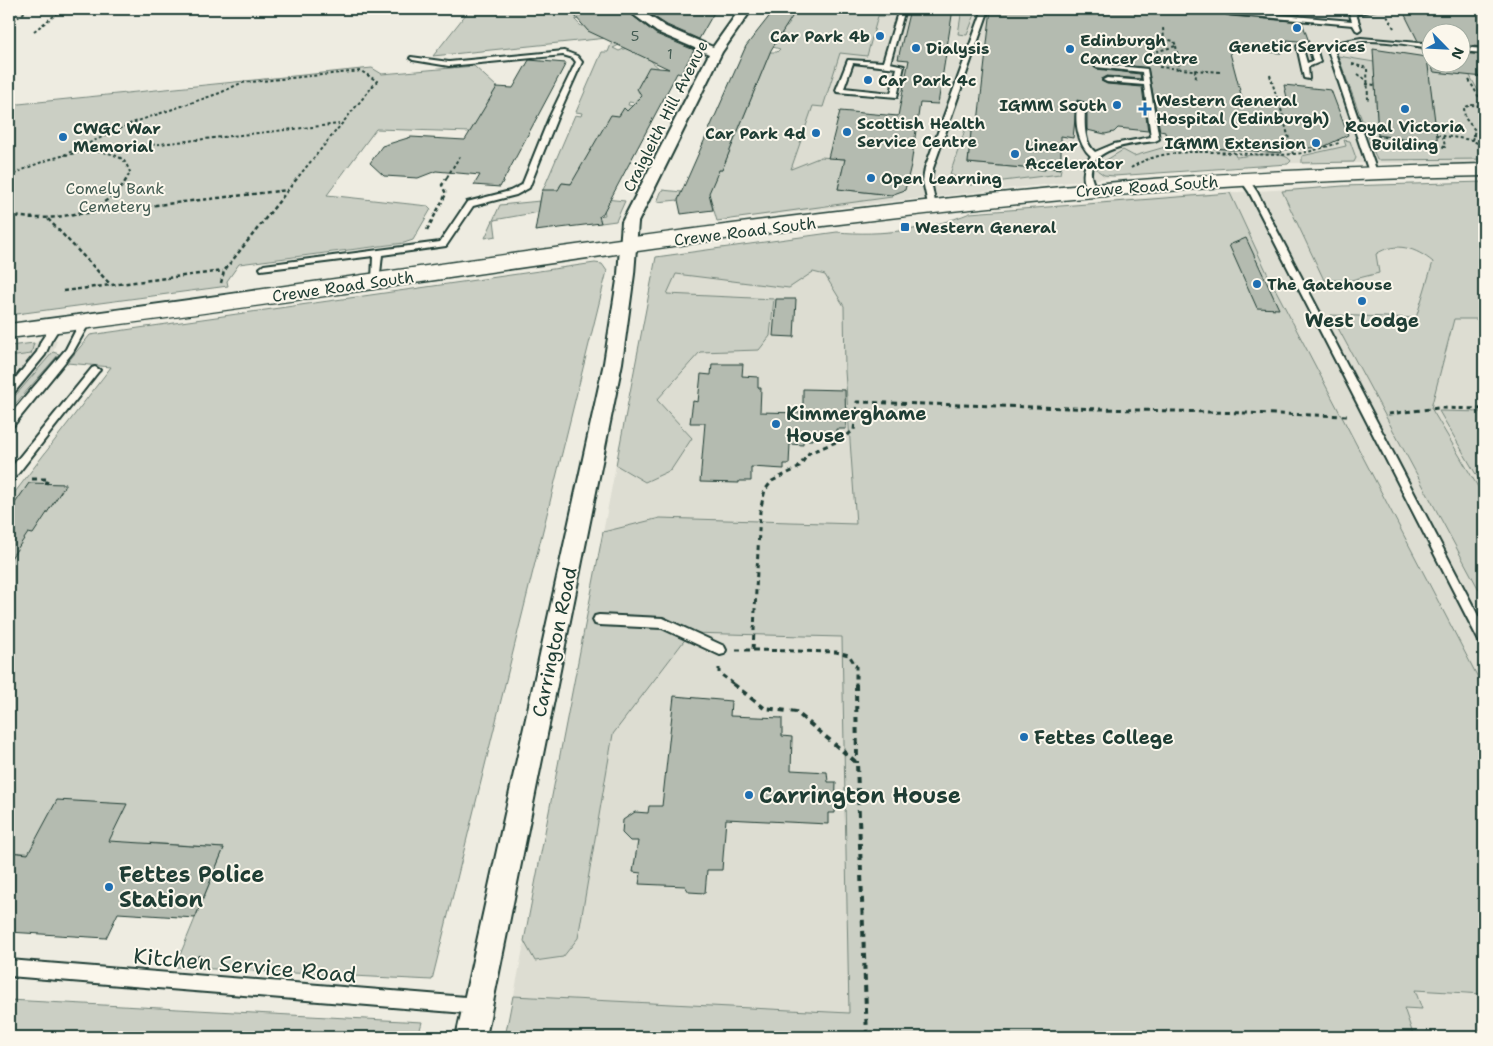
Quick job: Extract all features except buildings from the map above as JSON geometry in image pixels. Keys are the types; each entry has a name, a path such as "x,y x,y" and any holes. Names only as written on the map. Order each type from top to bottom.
{"street":[{"path":"632,9 667,34 716,52"},
{"name":"Craigleith Hill Avenue","path":"630,246 630,222 716,52 746,9"},
{"name":"Crewe Road South","path":"9,331 630,246 932,207 1092,189 1373,172 1484,170"},
{"name":"Carrington Road","path":"471,1037 613,363 630,246"}],"lane":[{"path":"886,64 902,9"},
{"path":"932,207 927,181 929,168 986,9"},
{"path":"1212,9 1356,23"},
{"path":"1364,39 1351,11 1374,9"},
{"path":"1373,172 1331,50 1333,46 1344,41 1364,39 1420,45"},
{"path":"1470,50 1484,51"},
{"path":"264,268 444,244 470,204 510,194 526,186 553,118 579,62 575,56 564,53 449,64 413,58"},
{"path":"850,61 886,64 901,66 894,95 840,90 850,61"},
{"path":"1092,189 1086,171 1086,164 1094,155 1124,145 1155,139 1145,70 1098,66"},
{"path":"1304,66 1307,78"},
{"path":"1108,80 1147,83"},
{"path":"1081,104 1083,142 1086,149 1094,155"},
{"path":"1244,179 1258,200 1484,639"},
{"path":"376,281 378,253"},
{"path":"9,423 70,350 86,320"},
{"path":"9,392 42,353 46,341 56,325"},
{"path":"9,477 95,370"},
{"path":"599,620 663,623 720,650"},
{"name":"Kitchen Service Road","path":"9,968 478,1006"}],"path":[{"path":"9,17 20,9"},
{"path":"9,24 29,9"},
{"path":"34,31 63,9"},
{"path":"1163,28 1164,38 1174,41 1180,68"},
{"path":"1151,53 1176,46"},
{"path":"1351,67 1354,64 1365,66 1369,106"},
{"path":"1151,66 1220,72"},
{"path":"1195,70 1196,79"},
{"path":"9,177 36,163 64,154 126,126 220,93 241,83 361,71 377,81 340,124 224,271 217,303"},
{"path":"1354,72 1366,80"},
{"path":"1270,75 1279,105"},
{"path":"1469,80 1484,106"},
{"path":"1366,84 1375,86"},
{"path":"1472,140 1475,130 1466,121 1463,113 1464,108 1470,104 1484,106"},
{"path":"1281,109 1300,176"},
{"path":"64,154 340,124"},
{"path":"1374,134 1445,147 1443,136"},
{"path":"1436,135 1472,140 1484,147"},
{"path":"1472,135 1484,136"},
{"path":"1135,186 1130,168 1142,160 1186,153 1220,155 1243,152 1293,154 1339,143 1338,140"},
{"path":"68,215 105,201 124,187 129,177 130,168 120,158 107,154 83,152"},
{"path":"417,248 446,194 442,185 460,156"},
{"path":"9,215 28,219 47,218 289,190"},
{"path":"47,218 111,285"},
{"path":"63,291 224,271"},
{"path":"753,650 760,511 765,490 772,481 798,468 810,453 842,440 854,430 857,402 1369,416 1438,408 1484,409"},
{"path":"9,537 13,533"},
{"path":"857,763 796,712 764,708 719,673 720,650 836,652 849,655 856,666 857,763 866,1037"}],"shaded area":[{"name":"Western General Hospital (Edinburgh)","path":"862,9 1484,9 1484,163 1290,163 1161,172 743,218"},
{"name":"Fettes College","path":"1484,182 1484,1037 506,1037 656,257 837,232 863,234 944,224 970,213 1165,196 1343,186"},
{"path":"57,340 53,352 9,403 9,346"}],"green space":[{"path":"470,9 582,9 581,18 575,20 581,26 592,25 607,38 433,56"},
{"path":"797,9 890,9 888,16 878,16 867,56 840,53 823,107 813,106 791,169 821,157 877,162 842,171 838,189 891,195 892,197 717,221 710,197 657,202 662,190 702,194 719,170 722,170 770,52 777,52 780,49 773,47 783,33 771,31 775,26 787,27 790,23 781,22 794,14"},
{"path":"962,9 977,9 967,35 958,34"},
{"path":"612,42 619,45 613,48 619,51 626,48 648,58 663,72 649,74 638,92 665,95 661,102 637,99 635,103 629,102 628,105 633,106 629,113 621,113 585,185 562,183 559,187 595,198 625,201 616,221 601,223 599,216 605,215 604,209 543,190 575,115 581,116 582,113 576,112 602,52 608,52"},
{"path":"1338,56 1374,62 1378,135 1437,144 1429,72 1468,72 1484,101 1484,159 1377,160"},
{"name":"Comely Bank Cemetery","path":"474,66 497,87 471,132 376,129 327,195 428,206 431,209 413,240 404,243 239,264 227,281 228,286 9,315 9,105 372,68 382,74"},
{"path":"968,121 972,122 968,163 1045,170 1045,167 1061,169 1060,174 971,185 950,174"},
{"path":"1344,140 1350,141 1356,158 1354,162 1302,163 1302,156 1346,146"},
{"path":"1172,145 1233,150 1236,157 1274,154 1287,157 1291,161 1288,164 1114,176 1104,175 1097,170 1098,165 1123,150 1134,156"},
{"path":"1484,182 1484,319 1454,319 1431,408 1484,497 1484,599 1331,315 1416,318 1433,262 1413,250 1398,247 1391,248 1376,254 1379,273 1351,280 1324,280 1282,191 1343,186"},
{"name":"Fettes College","path":"1230,193 1269,277 1484,689 1484,994 1415,990 1422,1009 1404,1008 1414,1037 505,1037 513,996 849,1013 842,637 690,633 613,734 578,938 563,957 535,961 524,941 603,532 660,518 856,524 845,371 844,306 825,275 813,272 789,288 676,274 667,294 774,299 770,336 759,350 700,352 657,400 692,438 671,470 645,482 616,465 656,257 837,232 871,233 922,228 970,213"},
{"path":"540,201 539,212 494,220 496,236 485,238 500,205"},
{"path":"595,263 602,264 607,271 432,980 175,967 224,848 150,843 142,860 9,852 9,561 19,546 9,545 9,500 111,367 67,363 90,335"},
{"path":"34,343 31,354 9,357 9,346"},
{"path":"53,352 59,354 9,411 9,403"},
{"path":"1439,411 1484,412 1484,488"},
{"path":"9,1000 422,1022 418,1037 9,1037"}],"place":[{"name":"Genetic Services","path":"1297,28"},
{"name":"Car Park 4b","path":"880,36"},
{"name":"Dialysis","path":"916,48"},
{"name":"Edinburgh Cancer Centre","path":"1070,49"},
{"name":"Car Park 4c","path":"868,80"},
{"name":"IGMM South","path":"1117,105"},
{"name":"Western General Hospital (Edinburgh)","path":"1145,109"},
{"name":"Royal Victoria Building","path":"1405,109"},
{"name":"Scottish Health Service Centre","path":"847,132"},
{"name":"Car Park 4d","path":"816,133"},
{"name":"CWGC War Memorial","path":"63,137"},
{"name":"IGMM Extension","path":"1316,143"},
{"name":"Linear Accelerator","path":"1015,154"},
{"name":"Open Learning","path":"871,178"},
{"name":"Western General","path":"905,227"},
{"name":"The Gatehouse","path":"1257,284"},
{"name":"West Lodge","path":"1362,301"},
{"name":"Kimmerghame House","path":"776,424"},
{"name":"Fettes College","path":"1024,737"},
{"name":"Carrington House","path":"749,795"},
{"name":"Fettes Police Station","path":"109,887"}]}
